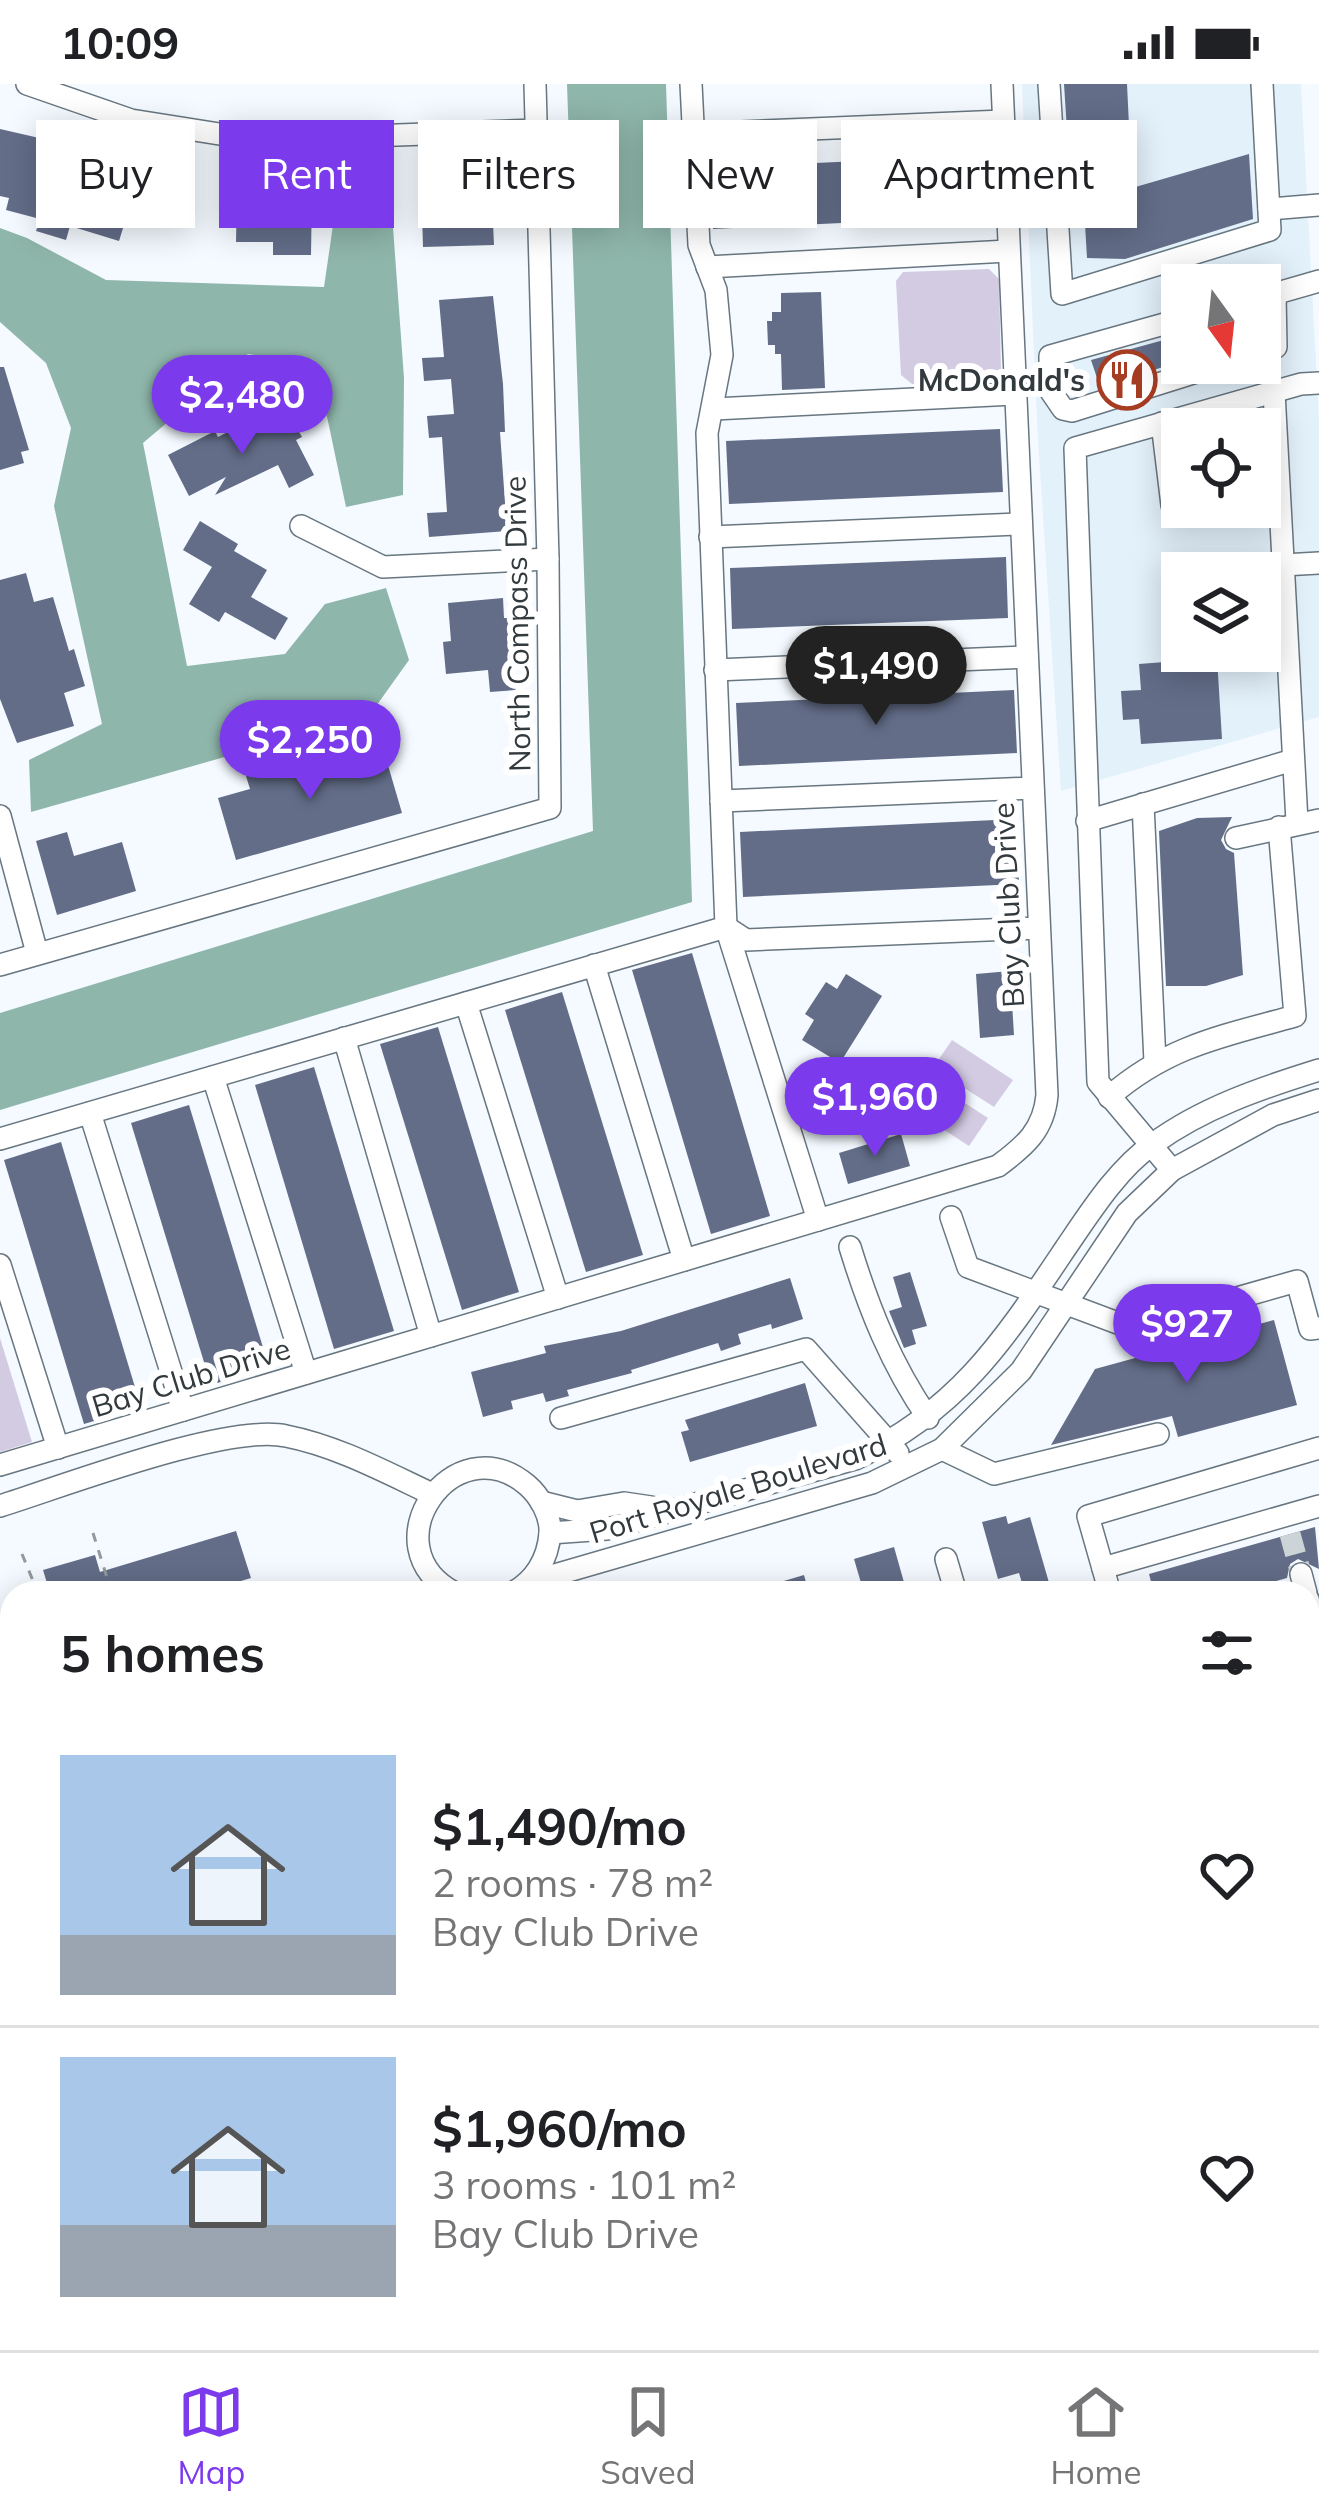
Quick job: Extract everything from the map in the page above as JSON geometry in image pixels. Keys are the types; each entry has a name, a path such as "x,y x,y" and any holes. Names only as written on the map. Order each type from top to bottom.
{"street":[{"path":"27,84 131,120 257,140 418,134"},
{"name":"North Compass Drive","path":"535,84 536,120"},
{"path":"691,84 692,120"},
{"name":"Bay Club Drive","path":"1002,84 1003,120"},
{"path":"1049,84 1061,295 1270,230 1262,84"},
{"path":"1269,209 1319,206"},
{"name":"North Compass Drive","path":"0,965 550,808 539,228"},
{"path":"698,228 699,245 716,290 722,355 707,433 726,926 818,1220"},
{"name":"Bay Club Drive","path":"0,1465 998,1166 1026,1145 1045,1119 1047,1095 1008,228"},
{"path":"707,267 1009,251"},
{"path":"1281,292 1319,281"},
{"path":"1161,325 1050,356 1050,390 1064,409 1072,410 1161,383"},
{"path":"1216,408 1319,382"},
{"path":"1273,408 1274,392"},
{"path":"714,409 1014,394"},
{"path":"1161,423 1076,448 1098,1082 1172,1170"},
{"path":"710,537 1020,524"},
{"path":"301,526 383,567 548,559"},
{"path":"1109,1097 1155,1062 1205,1041 1295,1016 1298,823 1282,566 1275,528"},
{"path":"1282,566 1319,562"},
{"path":"716,670 1027,657"},
{"path":"1087,821 1293,760"},
{"path":"721,801 1033,788"},
{"path":"1143,804 1155,1062"},
{"path":"0,816 37,953"},
{"path":"1236,838 1298,823"},
{"path":"726,926 746,940 1039,928"},
{"path":"0,1139 726,926"},
{"path":"594,965 684,1260"},
{"path":"466,1003 558,1298"},
{"path":"344,1039 431,1336"},
{"name":"Port Royale Boulevard","path":"546,1518 619,1525 855,1459 889,1443 928,1418 994,1353 1093,1208 1149,1146 1254,1091 1319,1070"},
{"path":"213,1077 306,1373"},
{"name":"Port Royale Boulevard","path":"541,1581 872,1483 942,1449 1021,1371 1126,1213 1172,1170 1273,1115 1319,1100"},
{"path":"90,1113 183,1410"},
{"path":"951,1217 968,1267 1131,1328 1298,1281 1310,1329 1319,1328"},
{"path":"850,1247 871,1314 899,1376 928,1418"},
{"path":"0,1265 58,1448"},
{"path":"561,1418 806,1348 910,1468"},
{"path":"0,1506 233,1435 281,1434 322,1446 432,1494"},
{"path":"942,1449 994,1474 1158,1434"},
{"path":"1107,1581 1088,1516 1319,1448"},
{"path":"438,1581 420,1551 419,1521 432,1494 455,1476 483,1468 512,1475 546,1518 543,1563 526,1581"},
{"name":"Port Royale Boulevard","path":"546,1518 589,1522 651,1507 683,1506"},
{"path":"1103,1568 1288,1525 1319,1506"},
{"path":"619,1525 628,1554"},
{"path":"946,1559 952,1581"}],"path":[{"path":"93,1533 108,1581"},
{"path":"22,1554 33,1581"}],"shaded area":[{"path":"567,84 666,84 667,120 643,120 643,228 671,228 692,902 0,1110 0,1013 593,831 572,228 619,228 619,120 568,120"},
{"path":"1022,84 1301,84 1319,419 1319,717 1061,791 1028,228 1137,228 1137,120 1024,120"},
{"path":"0,228 106,280 324,287 333,228 393,228 404,378 403,495 346,507 316,364 248,354 143,443 187,666 285,654 325,604 386,588 409,660 369,716 31,812 29,760 102,724 54,506 71,428 46,363 0,322"},
{"path":"989,269 999,279 1001,370 995,379 912,384 901,375 896,281 903,272"},
{"path":"952,1040 1013,1080 994,1107 933,1068"},
{"path":"928,1079 988,1118 969,1146 909,1107"},
{"path":"0,1338 32,1442 0,1452"}],"building":[{"path":"1064,84 1127,84 1129,120 1066,120"},
{"path":"0,129 36,137 36,218 6,210 9,198 0,196"},
{"path":"1249,154 1253,219 1125,259 1087,258 1085,228 1137,228 1137,187"},
{"path":"841,162 841,223 817,224 817,163"},
{"path":"37,228 69,228 66,240"},
{"path":"77,228 123,228 119,241"},
{"path":"236,228 311,228 311,255 273,255 273,242 236,242"},
{"path":"422,228 493,228 494,245 423,247"},
{"path":"821,292 825,388 782,390 781,354 775,354 775,345 768,345 767,321 772,321 772,312 781,312 781,293"},
{"path":"493,296 503,384 505,432 500,432 507,531 429,537 427,513 447,512 442,437 429,438 427,416 454,414 451,379 424,381 422,358 444,357 439,300"},
{"path":"1161,341 1161,368 1100,387 1091,360"},
{"path":"0,367 4,367 29,450 21,452 24,463 0,470"},
{"path":"262,414 272,431 293,421 302,437 296,440 314,475 289,488 278,465 215,495 226,477 189,496 168,455"},
{"path":"1000,429 1003,492 729,504 726,441"},
{"path":"200,521 238,544 234,551 267,570 251,597 288,618 275,640 225,612 219,622 189,604 212,567 183,550"},
{"path":"1006,557 1008,618 732,629 730,568"},
{"path":"26,573 34,602 53,597 85,686 64,693 74,726 17,743 0,699 0,580"},
{"path":"503,598 504,618 512,618 516,690 490,692 488,670 446,674 443,642 451,641 448,603"},
{"path":"1161,662 1161,672 1218,672 1222,739 1141,744 1139,719 1123,720 1121,691 1141,690 1139,664"},
{"path":"1014,690 1017,753 739,766 736,703"},
{"path":"380,738 402,813 236,860 218,798 250,789 246,776 290,763 293,774 353,757 350,746"},
{"path":"1232,817 1221,840 1234,853 1243,975 1206,986 1166,986 1159,831 1197,818"},
{"path":"1016,819 1019,884 743,897 740,832"},
{"path":"67,832 74,856 122,842 136,891 57,915 36,841"},
{"path":"692,953 770,1216 711,1234 632,970"},
{"path":"1010,971 1014,1035 980,1038 976,974"},
{"path":"846,974 882,996 840,1063 802,1040 814,1020 805,1014 826,982 837,989"},
{"path":"562,992 643,1255 586,1272 505,1010"},
{"path":"438,1027 519,1292 462,1310 380,1044"},
{"path":"314,1067 394,1331 334,1349 255,1085"},
{"path":"189,1105 269,1367 211,1385 131,1123"},
{"path":"901,1134 910,1166 848,1184 839,1153"},
{"path":"61,1142 141,1407 84,1424 4,1160"},
{"path":"910,1272 927,1326 912,1330 916,1344 904,1348 889,1311 902,1307 893,1277"},
{"path":"790,1278 803,1319 738,1334 741,1344 721,1351 718,1343 567,1390 569,1396 546,1402 543,1393 511,1401 513,1409 483,1417 471,1372 546,1353 544,1346 621,1331"},
{"path":"1274,1320 1297,1405 1178,1437 1172,1416 1051,1445 1095,1369"},
{"path":"805,1383 817,1426 690,1462 681,1432 689,1430 685,1420"},
{"path":"1006,1516 1008,1524 1030,1517 1049,1581 1021,1581 1019,1573 998,1579 982,1522"},
{"path":"1315,1527 1319,1569 1298,1559 1290,1564 1287,1578 1276,1581 1151,1581 1149,1574"},
{"path":"236,1531 251,1578 46,1581 43,1570 95,1555 100,1572"},
{"path":"894,1547 904,1581 860,1581 854,1559"}],"tunnel":[{"path":"1290,1534 1301,1574"}],"place":[{"name":"McDonald's","path":"1127,380"}]}
